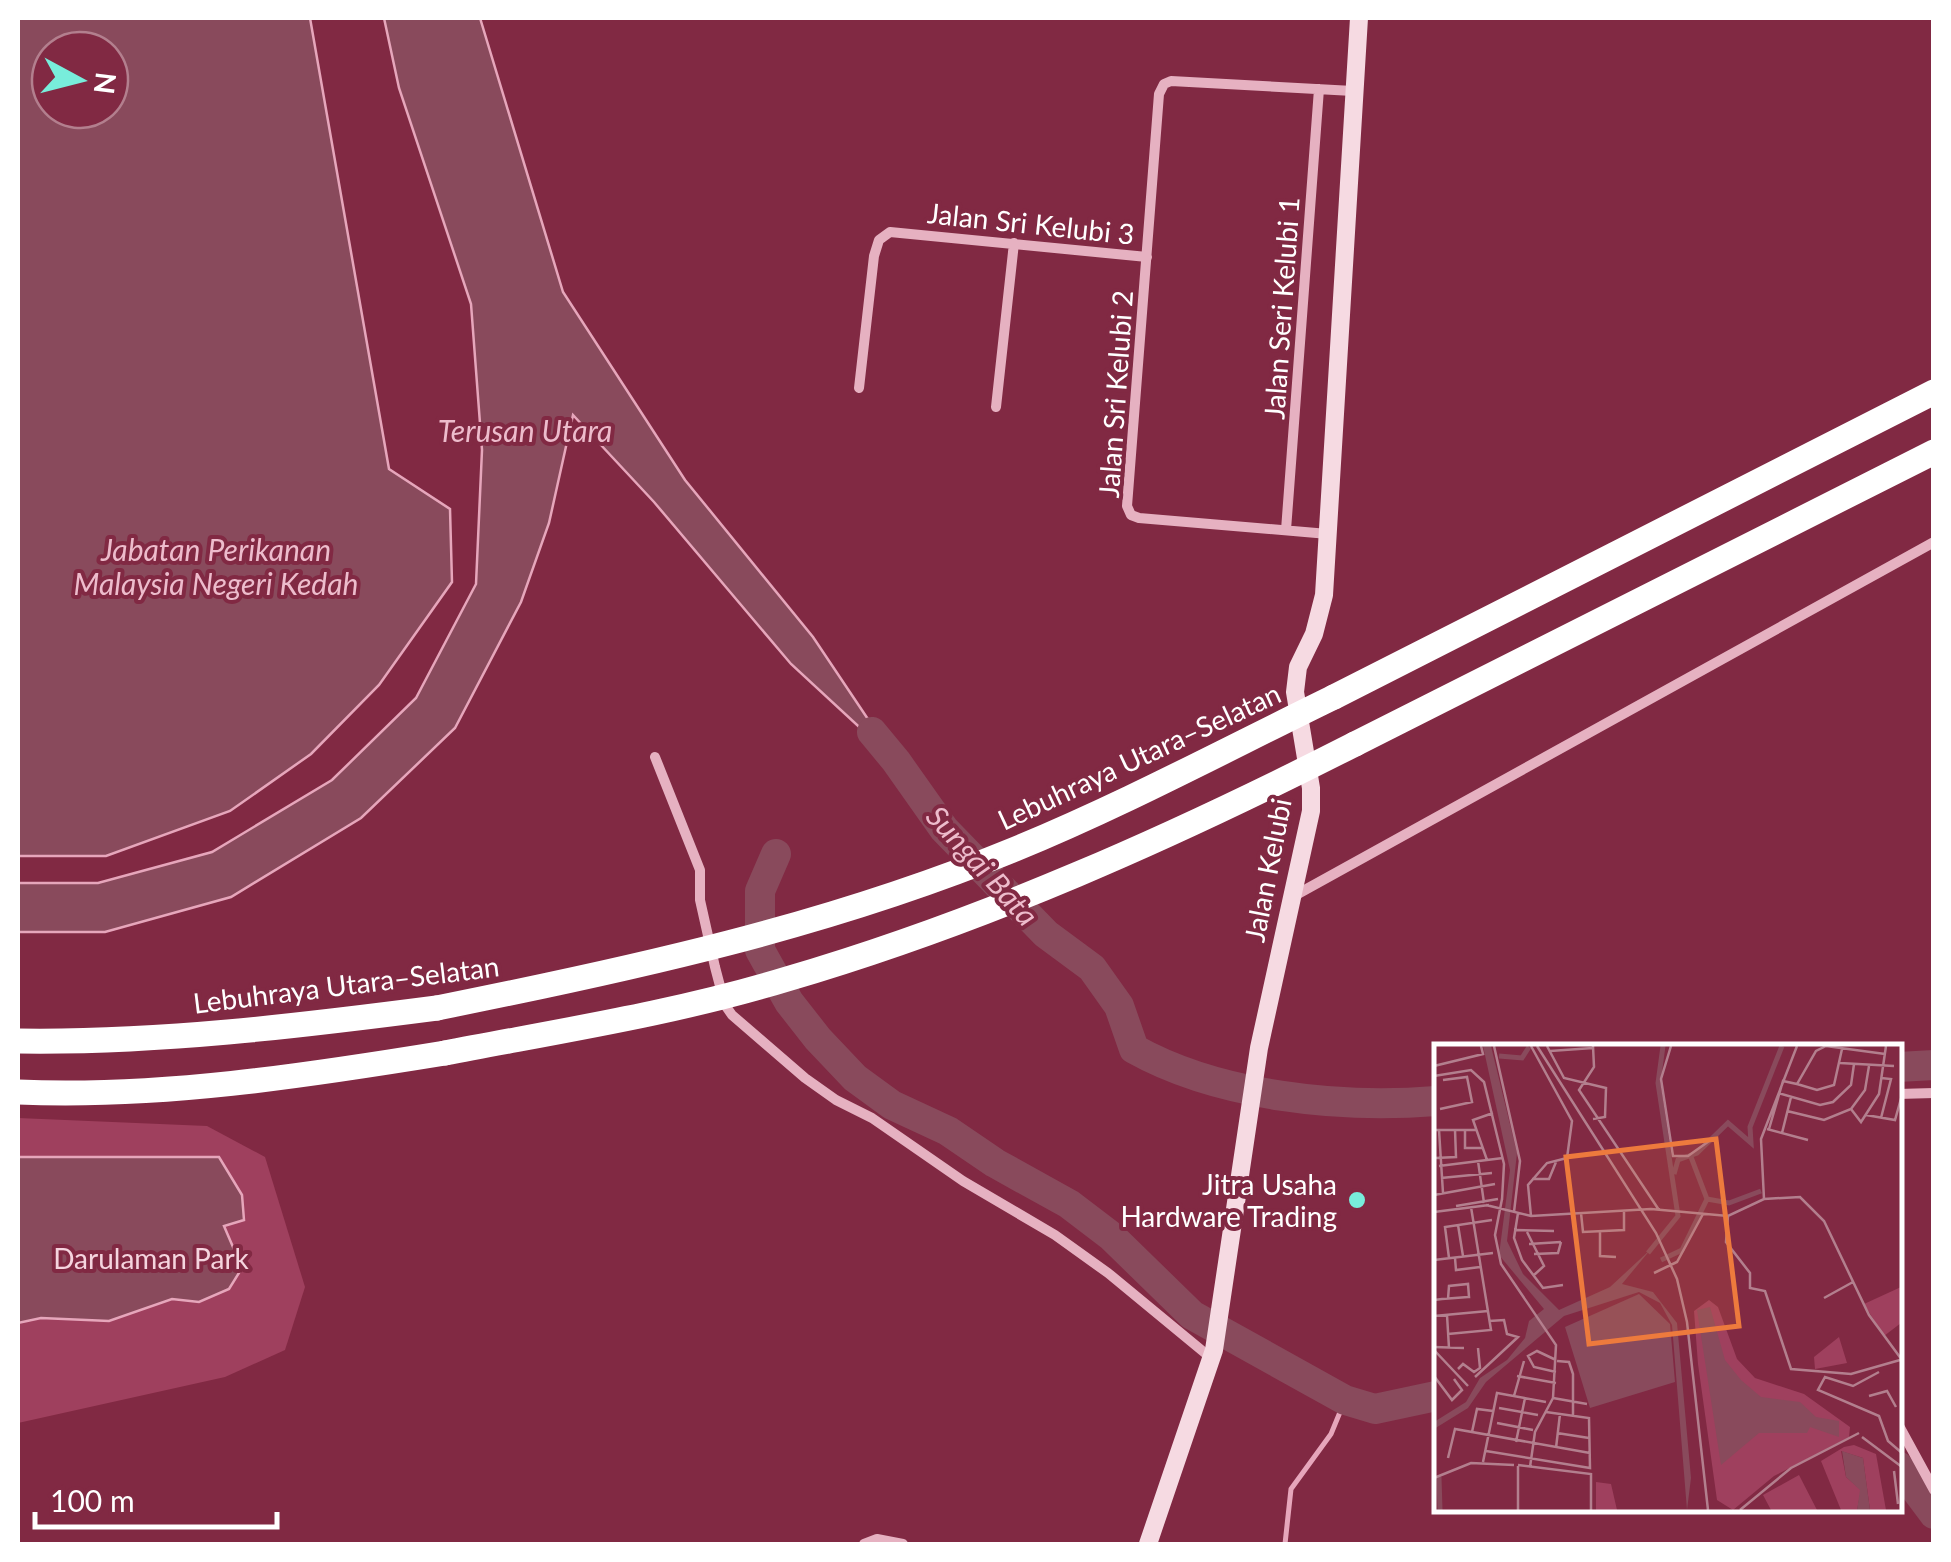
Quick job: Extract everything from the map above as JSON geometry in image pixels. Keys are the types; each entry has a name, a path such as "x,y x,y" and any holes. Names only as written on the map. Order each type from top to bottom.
{"highway":[{"name":"Lebuhraya Utara–Selatan","path":"18,1041 166,1038 437,1008 688,953 828,916 903,891 1010,851 1165,783 1934,392"},
{"path":"18,1092 143,1091 445,1053 706,1000 782,981 916,938 1023,898 1176,832 1934,452"}],"main road":[{"name":"Jalan Kelubi","path":"1148,1544 1213,1354 1259,1048 1307,837 1311,788 1296,713 1295,681 1324,595 1359,18"}],"street":[{"name":"Jalan Sri Kelubi 3","path":"859,388 874,256 880,240 890,232 1147,256 1164,84 1171,81 1353,92"},
{"name":"Jalan Seri Kelubi 1","path":"1286,530 1319,90"},
{"path":"996,406 1014,243"},
{"name":"Jalan Sri Kelubi 2","path":"1147,256 1127,506 1131,515 1329,534"},
{"path":"1293,896 1934,542"},
{"path":"655,757 700,870 700,900 725,1004 732,1015 836,1100 872,1118 1108,1273 1213,1354"},
{"path":"1901,1094 1934,1093"},
{"path":"1901,1430 1934,1490"},
{"path":"864,1544 877,1538 903,1544"}],"green space":[{"name":"Darulaman Park","path":"18,1118 207,1126 265,1157 305,1287 285,1350 225,1377 18,1423"}],"water":[{"name":"Jabatan Perikanan Malaysia Negeri Kedah","path":"18,18 310,18 389,469 450,509 452,582 379,685 311,754 230,811 106,856 18,856"},
{"name":"Terusan Utara","path":"384,18 480,18 563,292 685,480 813,637 896,761 791,664 654,502 573,415 549,523 521,602 455,728 361,818 231,897 105,932 18,932 18,883 98,883 212,852 332,780 416,698 476,584 482,450 471,304 399,88"},
{"path":"18,1157 219,1157 242,1195 244,1220 224,1226 242,1268 229,1289 199,1302 172,1299 109,1321 41,1318 18,1323"}],"waterway":[{"name":"Sungai Bata","path":"872,732 944,829 1046,934 1092,968 1119,1006 1134,1049 1203,1078 1280,1096 1360,1103 1434,1101"},
{"path":"776,854 760,891 760,950 789,1002 855,1078 892,1105 948,1131 995,1163 1069,1204 1111,1236 1192,1315 1345,1400 1375,1409 1434,1396"},
{"name":"Sungai Bata","path":"1901,1067 1934,1065"},
{"path":"1285,1544 1291,1489 1331,1434 1345,1400"},
{"path":"1901,1470 1934,1514"}],"place":[{"name":"Jitra Usaha Hardware Trading","path":"1357,1200"}]}
